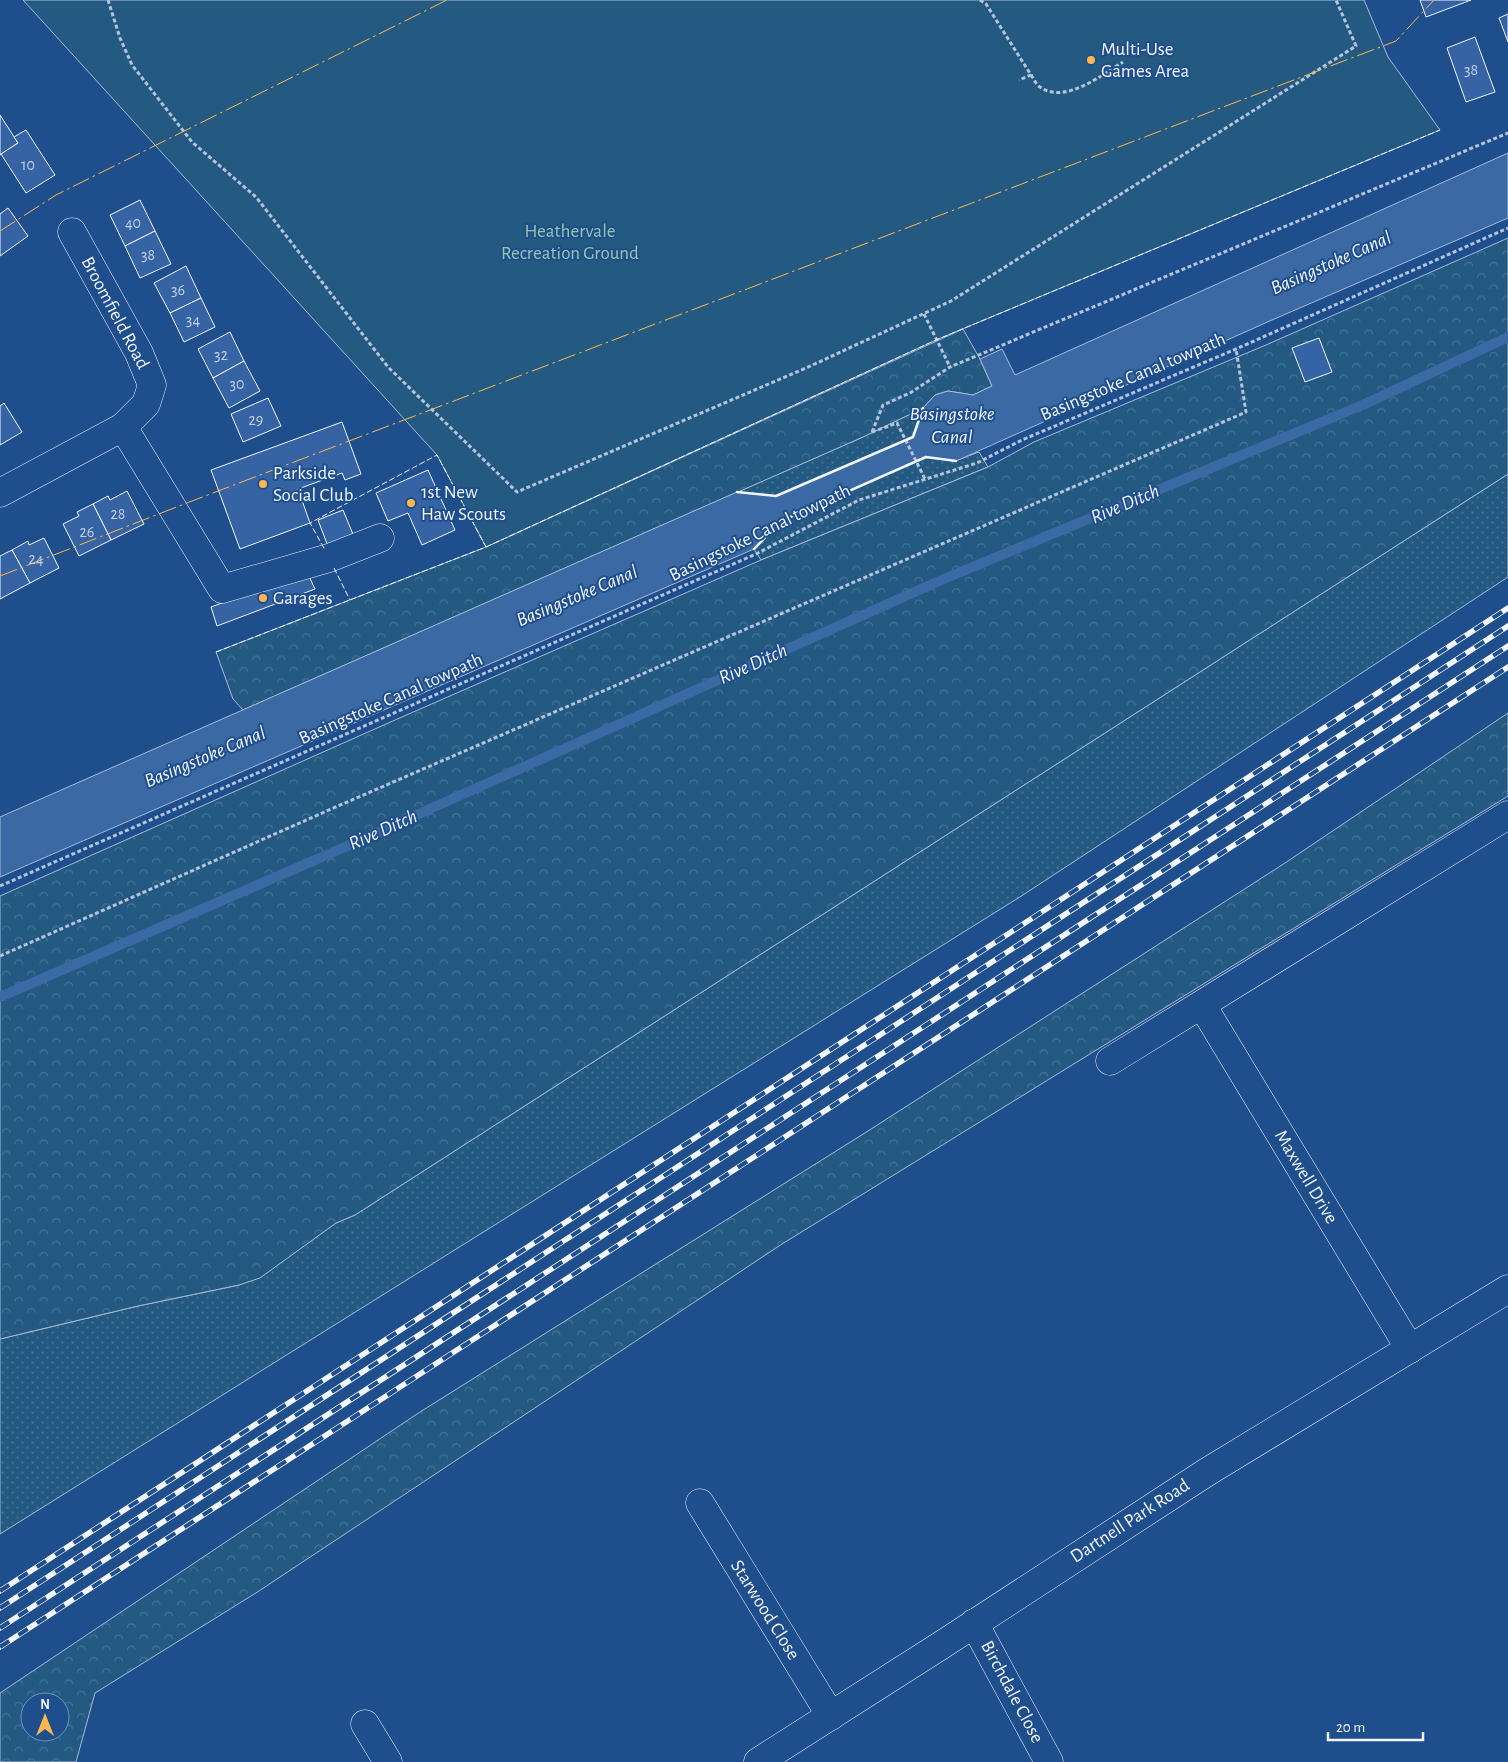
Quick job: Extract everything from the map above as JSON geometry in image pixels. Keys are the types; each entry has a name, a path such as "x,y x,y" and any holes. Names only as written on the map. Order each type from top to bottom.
{"street":[{"name":"Broomfield Road","path":"0,493 123,427 146,404 152,385 139,353 72,232"},
{"path":"123,427 222,589 329,558 380,538"},
{"path":"1110,1061 1508,815"},
{"name":"Maxwell Drive","path":"1202,1005 1410,1349"},
{"name":"Dartnell Park Road","path":"758,1762 1207,1472 1508,1289"},
{"name":"Starwood Close","path":"700,1503 830,1716"},
{"name":"Birchdale Close","path":"974,1623 1050,1762"},
{"path":"365,1724 388,1762"}],"path":[{"path":"108,0 120,38 132,65 192,142 256,197 388,367 517,492 806,368 951,301 1356,46 1336,0"},
{"path":"980,0 986,4 1039,87 1049,92 1067,92 1080,88 1123,62"},
{"path":"1019,80 1031,75"},
{"path":"925,479 897,423 872,432 883,405 910,393 950,366 1508,133"},
{"name":"Basingstoke Canal towpath","path":"0,886 756,554 859,500 977,463 1022,440 1236,349 1508,228"},
{"path":"924,314 950,366"},
{"path":"0,956 338,806 1246,412 1236,349"}],"green space":[{"name":"Heathervale Recreation Ground","path":"23,0 1364,0 1388,57 1440,130 936,340 486,547 437,455"},
{"path":"1508,238 1508,474 355,1215 336,1223 260,1278 239,1285 138,1306 0,1339 0,896 761,560 988,467 1034,442 1266,345"},
{"path":"963,329 980,359 992,386 973,395 948,391 935,395 923,408 863,437 243,710 233,699 216,652 486,547"},
{"path":"923,408 913,437 776,496 737,492 863,437"},
{"path":"979,452 988,467 761,560 754,549 781,521 926,457 955,461"},
{"path":"1508,474 1508,577 1023,895 0,1534 0,1339 138,1306 239,1285 260,1277 336,1223 355,1215"},
{"path":"1508,713 1508,796 782,1244 259,1591 95,1693 76,1762 0,1762 0,1693 420,1412 868,1131 1285,863"}],"water":[{"name":"Basingstoke Canal","path":"1508,153 1508,218 1272,320 956,461 926,457 781,521 754,549 0,877 0,817 737,492 776,496 913,437 923,408 935,395 948,391 973,395 992,386 980,359 1002,349 1015,375"}],"building":[{"path":"1420,0 1471,0 1426,17"},
{"path":"1508,14 1508,42 1499,18"},
{"path":"1475,37 1495,92 1466,102 1447,48"},
{"path":"0,115 18,143 0,155"},
{"path":"26,130 55,175 26,193 1,154 18,143 14,137"},
{"path":"140,200 155,231 125,246 110,215"},
{"path":"8,208 28,236 0,256 0,214"},
{"path":"155,231 171,264 140,278 125,246"},
{"path":"186,266 201,298 170,313 154,283"},
{"path":"201,298 215,327 184,342 170,313"},
{"path":"230,332 244,361 213,378 198,349"},
{"path":"1319,338 1332,372 1305,382 1292,348"},
{"path":"244,361 260,391 229,408 213,378"},
{"path":"268,398 281,426 243,442 231,414"},
{"path":"4,403 22,432 0,445 0,406"},
{"name":"Parkside Social Club","path":"342,422 361,474 345,480 342,473 298,489 310,523 240,549 211,470"},
{"name":"1st New Haw Scouts","path":"428,470 455,530 422,545 408,513 388,521 376,493"},
{"path":"127,491 144,524 111,540 93,504 108,496 110,500"},
{"path":"93,504 111,540 79,556 63,524 79,516 77,512"},
{"path":"343,510 355,539 329,549 318,520"},
{"path":"44,538 59,568 30,583 12,550 28,541 29,545"},
{"path":"12,550 30,583 0,599 0,556"},
{"name":"Garages","path":"307,572 315,589 217,626 211,607"}],"waterway":[{"name":"Rive Ditch","path":"0,997 345,847 939,581 1365,404 1508,337"}],"railway":[{"path":"0,1591 1508,608"},
{"path":"0,1608 1508,626"},
{"path":"0,1628 1508,646"},
{"path":"0,1647 1508,667"}],"fence":[{"path":"486,547 936,340 1440,130"},
{"path":"216,652 486,547 437,455 310,523 325,550"},
{"path":"334,568 350,600"}],"wall":[{"path":"737,492 776,496 913,437 923,408"},
{"path":"754,549 781,521 926,457 956,461"}],"power":[{"path":"0,231 56,195 447,0"},
{"path":"0,576 1396,41 1434,0"}],"place":[{"name":"Multi-Use Games Area","path":"1091,60"},
{"name":"Parkside Social Club","path":"263,484"},
{"name":"1st New Haw Scouts","path":"411,503"},
{"name":"Garages","path":"263,598"}]}
